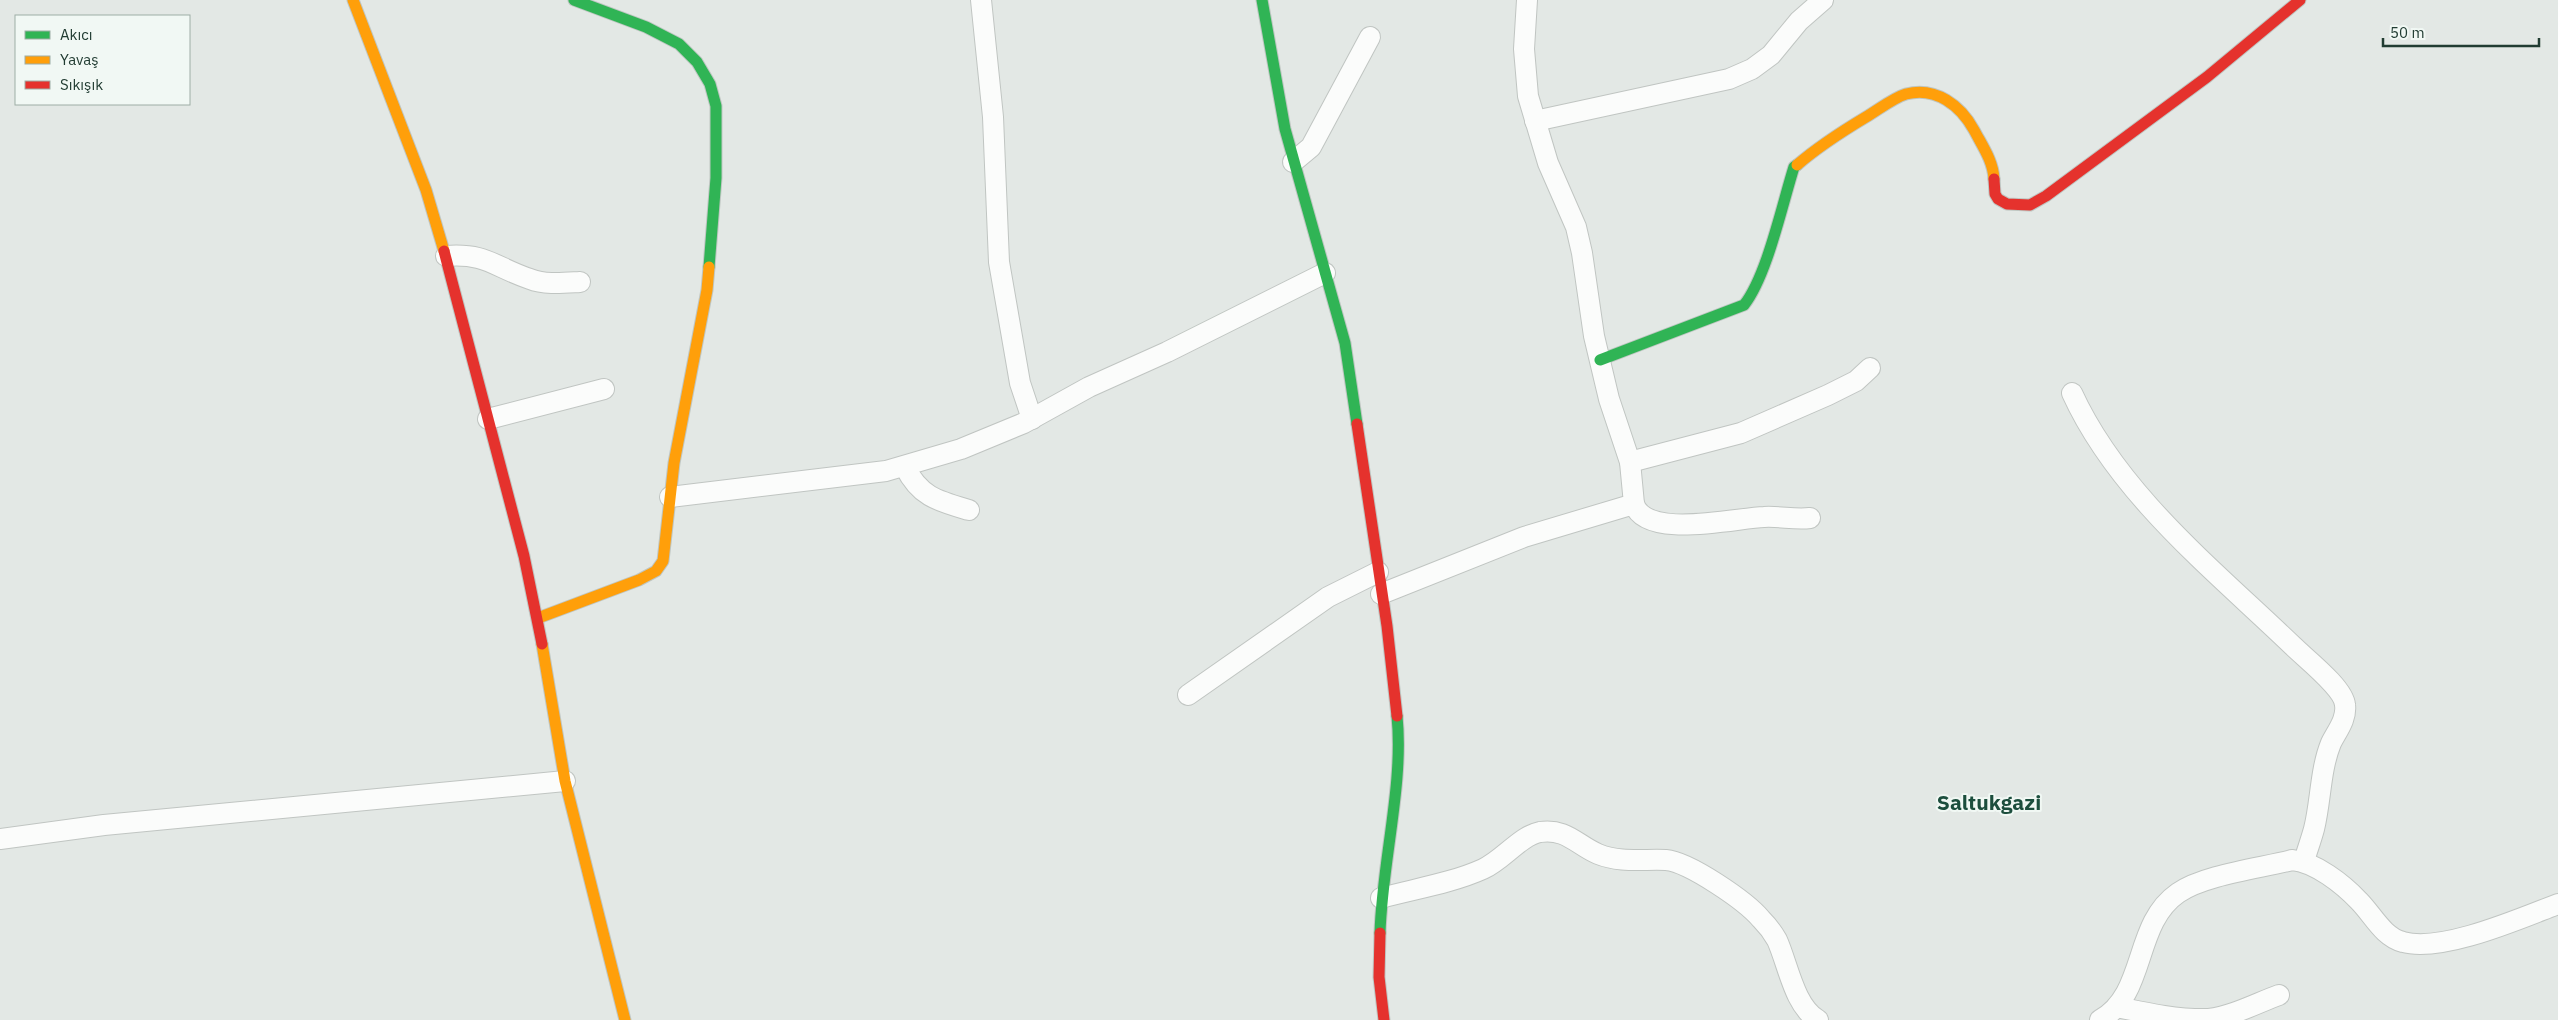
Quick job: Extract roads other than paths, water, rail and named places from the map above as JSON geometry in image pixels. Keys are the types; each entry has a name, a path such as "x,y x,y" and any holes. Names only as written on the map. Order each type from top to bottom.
{"street":[{"path":"353,0 426,190 446,256 538,618 565,781 624,1020"},
{"path":"538,618 656,571 663,561 670,497 687,386 707,290 716,178 716,106 710,84 697,62 679,44 646,27 574,0"},
{"path":"981,0 992,118 999,262 1020,383 1032,418"},
{"path":"1262,0 1273,73 1293,162 1345,344 1382,594 1400,745 1382,898 1379,977 1384,1020"},
{"path":"1528,0 1524,49 1528,96 1556,187 1576,227 1600,360 1609,399 1630,462 1636,512 1644,518 1672,524 1700,524 1764,517 1810,518"},
{"path":"1535,121 1729,79 1752,69 1771,55 1799,21 1824,0"},
{"path":"1600,360 1744,305 1752,295 1760,277 1794,167 1822,143 1905,94 1926,92 1943,97 1956,106 1968,119 1993,165 1995,194 1998,199 2007,204 2030,205 2061,185 2200,83 2300,0"},
{"path":"1293,162 1311,147 1370,37"},
{"path":"446,256 467,254 487,259 530,280 543,283 580,282"},
{"path":"670,497 886,471 961,450 1032,418 1089,387 1167,352 1325,273"},
{"path":"1630,462 1741,433 1856,381 1870,368"},
{"path":"488,418 604,389"},
{"path":"2072,393 2086,424 2102,447 2152,508 2194,554 2315,666 2346,704 2344,716 2331,744 2314,829 2304,861"},
{"path":"905,467 913,482 936,501 969,510"},
{"path":"1382,594 1524,537 1634,504"},
{"path":"1188,695 1328,597 1378,572"},
{"path":"0,839 104,824 565,781"},
{"path":"1382,898 1484,869 1537,833 1554,830 1569,835 1598,854 1612,858 1631,861 1668,860 1723,888 1760,918 1776,938 1791,982 1801,1001 1818,1020"},
{"path":"2100,1020 2111,1014 2123,1000 2150,925 2178,893 2205,881 2292,860 2304,861 2359,901 2390,937 2418,944 2436,944 2505,924 2558,904"},
{"path":"2117,1007 2175,1018 2208,1020 2236,1016 2279,994"}],"district":[{"name":"Saltukgazi","path":"1989,803"}]}
